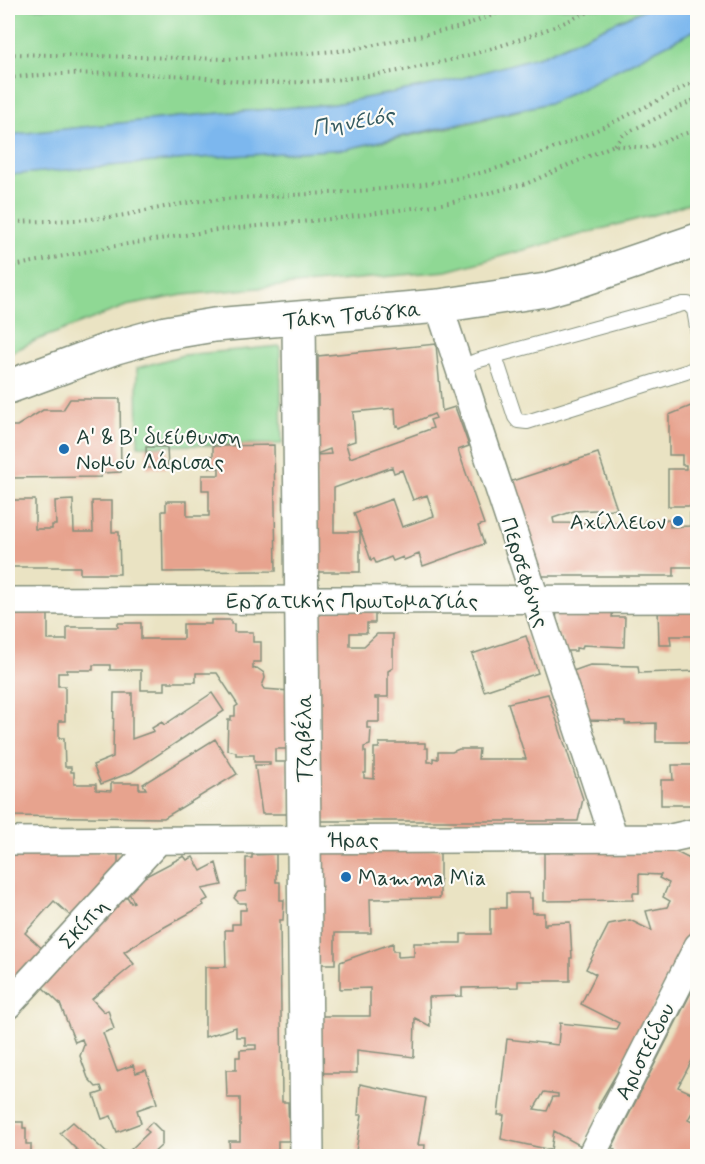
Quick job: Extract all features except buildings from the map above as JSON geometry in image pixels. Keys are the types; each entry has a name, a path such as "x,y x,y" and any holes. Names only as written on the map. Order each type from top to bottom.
{"street":[{"name":"Τάκη Τσιόγκα","path":"8,387 116,347 166,333 214,325 439,306 546,290 698,240"},
{"name":"Περσεφόνης","path":"439,306 614,838"},
{"name":"Τζαβέλα","path":"299,319 306,1156"},
{"name":"Εργατικής Πρωτομαγιάς","path":"8,601 698,599"},
{"name":"Ήρας","path":"8,841 671,838 698,832"},
{"name":"Σκίπη","path":"8,1005 159,840"},
{"name":"Αριστείδου","path":"591,1156 698,946"}],"lane":[{"path":"459,368 476,361 683,304 694,309 698,333"},
{"path":"495,356 515,417 518,421 527,422 686,372 698,363"}],"path":[{"path":"8,54 227,59 350,50 457,28 512,8"},
{"path":"8,78 80,74 167,75 270,83 350,79 429,64 510,44 597,8"},
{"path":"8,222 114,216 181,203 400,186 463,177 524,159 629,115 698,80"},
{"path":"8,267 109,247 218,230 341,218 449,203 528,183 614,145 624,134 698,98"},
{"path":"614,145 646,148 698,129"}],"green space":[{"path":"8,8 647,8 544,55 452,81 335,104 197,115 8,135"},
{"path":"697,29 697,200 664,212 447,271 183,295 126,306 37,340 8,354 8,175 199,158 346,149 461,125 553,102"},
{"path":"280,346 282,444 138,446 137,368 183,355"}],"water":[{"name":"Πηνειός","path":"647,8 697,8 697,29 553,102 346,149 199,158 8,175 8,135 197,115 335,104 452,81 544,55"}],"place":[{"name":"Α' & Β' διεύθυνση Νομού Λάρισας","path":"64,449"},
{"name":"Αχίλλειον","path":"678,521"},
{"name":"Mamma Mia","path":"346,877"}]}
